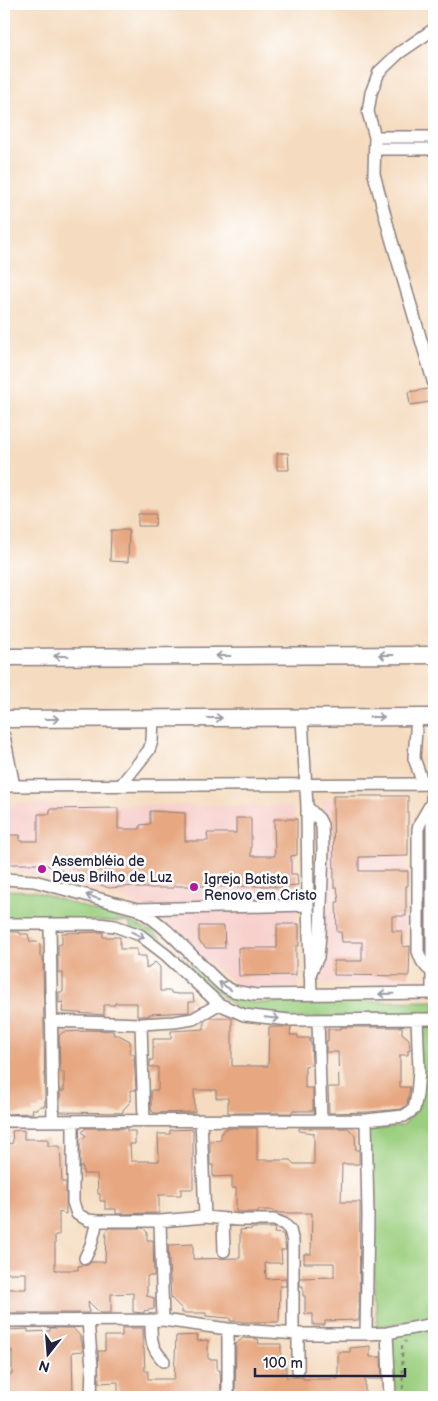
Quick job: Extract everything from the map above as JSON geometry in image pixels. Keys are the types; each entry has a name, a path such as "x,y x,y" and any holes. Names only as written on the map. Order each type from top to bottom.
{"highway":[{"path":"4,657 431,651"},
{"path":"4,719 434,717"}],"street":[{"path":"434,29 399,53 378,72 371,93 368,112 375,137 374,174 434,384"},
{"path":"375,137 421,143 434,149"},
{"path":"376,149 421,143 434,138"},
{"path":"4,879 34,881 137,909 148,915 162,927 222,985 233,991 256,995 433,993 433,803 430,784 414,758 417,717"},
{"path":"121,785 149,750 152,741 153,718"},
{"path":"302,718 308,807 309,975 311,994"},
{"path":"4,736 9,786 430,784"},
{"path":"308,807 320,820 323,843 320,935 316,964 309,975"},
{"path":"137,909 308,905"},
{"path":"4,924 107,925 140,935 166,955 219,1004 244,1015 289,1020 434,1019"},
{"path":"50,924 52,1121"},
{"path":"52,1021 141,1024 193,1019 219,1004"},
{"path":"4,1121 366,1120 404,1116 414,1109 418,1095 417,1019"},
{"path":"318,1020 321,1119"},
{"path":"141,1024 144,1120"},
{"path":"201,1120 205,1217"},
{"path":"366,1120 368,1215 366,1334"},
{"path":"73,1122 74,1209 83,1218 97,1221 160,1221 205,1217 274,1220 284,1224 290,1230 293,1242 298,1370"},
{"path":"223,1219 224,1251"},
{"path":"85,1258 91,1245 97,1221"},
{"path":"160,1221 157,1320 152,1346 156,1354 164,1361"},
{"path":"4,1321 157,1320 228,1329 296,1334 387,1333 434,1324"},
{"path":"88,1321 91,1397"},
{"path":"228,1329 228,1397"},
{"path":"387,1333 390,1397"}],"path":[{"path":"403,1397 402,1345 407,1339"}],"shaded area":[{"path":"323,800 406,801 405,984 322,983"},
{"path":"4,804 293,806 299,987 242,989 129,899 4,868"}],"green space":[{"path":"4,890 34,891 130,922 155,933 204,976 252,1003 434,1001 434,1014 296,1018 244,1013 130,927 129,922 4,918"},
{"path":"434,1026 434,1316 377,1327 367,1131 403,1125 418,1109 421,1027"},
{"path":"434,1326 434,1397 393,1397 392,1336"}],"building":[{"path":"428,389 430,402 410,405 408,392"},
{"path":"277,453 288,453 289,470 277,470"},
{"path":"138,514 156,514 155,526 138,526"},
{"path":"111,530 129,530 128,562 110,561"},
{"path":"333,796 408,796 408,856 359,857 359,871 408,871 406,916 392,916 392,931 402,931 403,947 410,946 409,976 334,975 334,961 362,961 362,942 342,942 341,932 337,932 336,902 339,902 337,887 334,887"},
{"path":"118,808 118,829 140,829 140,825 150,824 150,811 185,813 185,841 208,841 207,833 236,833 236,818 251,818 251,856 275,856 274,819 297,819 297,855 291,856 291,874 297,874 298,885 275,887 174,886 174,888 136,888 136,886 109,888 44,864 4,864 4,835 20,835 20,841 38,841 38,814 50,814 50,809"},
{"path":"277,924 299,924 299,946 296,946 296,975 239,976 238,948 277,948"},
{"path":"199,926 224,926 225,948 206,948 199,941"},
{"path":"7,932 28,934 30,942 37,942 40,945 40,957 43,957 45,1106 32,1109 33,1113 4,1114 4,935"},
{"path":"103,932 103,937 120,937 120,949 137,949 137,956 146,956 146,969 155,962 160,967 160,991 193,994 194,1002 189,1002 189,1012 137,1016 137,1003 115,1003 115,1005 104,1005 104,1015 62,1012 63,1002 59,1003 59,992 63,992 63,973 58,973 58,945 62,944 62,933"},
{"path":"209,1018 232,1018 232,1066 268,1066 269,1027 291,1027 290,1035 298,1035 298,1038 311,1038 309,1042 311,1042 312,1065 305,1066 305,1088 313,1088 313,1111 292,1111 292,1113 228,1113 228,1098 216,1098 216,1090 194,1090 195,1112 154,1113 151,1110 151,1090 158,1090 158,1067 150,1067 150,1060 153,1060 153,1039 171,1039 171,1031 204,1029 204,1021"},
{"path":"341,1027 402,1027 402,1033 409,1039 410,1050 408,1050 408,1055 400,1055 400,1087 410,1087 407,1105 401,1109 329,1113 328,1087 339,1087 338,1052 326,1052 326,1041 328,1041 328,1029 341,1029"},
{"path":"86,1030 113,1031 114,1035 119,1035 130,1041 130,1054 134,1054 136,1090 131,1090 131,1101 123,1110 123,1113 60,1112 60,1091 64,1091 64,1072 60,1072 59,1036 63,1032"},
{"path":"86,1128 127,1128 127,1131 135,1131 135,1144 130,1144 131,1161 159,1161 158,1134 170,1134 170,1130 193,1129 193,1189 181,1189 181,1195 159,1195 159,1213 116,1214 116,1209 105,1209 105,1201 100,1201 100,1194 98,1194 97,1174 83,1174 83,1167 80,1167 80,1140 86,1136 82,1132"},
{"path":"257,1128 257,1160 290,1160 294,1164 314,1164 314,1133 299,1131 299,1128 348,1128 355,1136 356,1150 359,1150 359,1164 342,1164 341,1202 360,1202 359,1320 325,1321 325,1325 313,1325 313,1314 305,1314 305,1296 303,1296 303,1286 300,1286 300,1278 334,1277 334,1263 304,1263 304,1254 311,1254 312,1213 280,1213 270,1210 236,1212 236,1188 232,1188 232,1176 213,1177 213,1165 210,1165 210,1141 221,1140 221,1133 224,1129"},
{"path":"24,1130 24,1139 48,1139 48,1146 60,1146 62,1182 66,1182 66,1214 59,1212 59,1235 55,1235 55,1270 78,1270 78,1266 88,1265 91,1262 105,1262 106,1232 109,1228 143,1228 147,1232 147,1240 153,1240 154,1276 147,1276 147,1296 154,1298 154,1309 144,1311 144,1313 133,1312 133,1293 111,1294 111,1313 100,1313 88,1301 89,1313 6,1313 5,1289 26,1289 26,1273 4,1273 4,1144 13,1143 12,1131"},
{"path":"275,1228 274,1233 283,1234 286,1250 281,1250 282,1263 265,1263 266,1279 286,1278 286,1286 280,1286 279,1322 230,1321 230,1318 206,1316 206,1313 182,1313 182,1309 171,1298 168,1245 193,1244 193,1259 240,1258 240,1230"},
{"path":"50,1328 73,1328 80,1336 80,1340 82,1340 83,1351 72,1352 73,1397 6,1397 5,1374 12,1374 12,1350 7,1352 7,1330 28,1329 28,1332 50,1331"},
{"path":"122,1328 143,1328 145,1371 148,1371 148,1379 174,1379 176,1336 198,1335 197,1341 208,1340 208,1359 217,1359 217,1370 220,1370 221,1397 118,1397 118,1382 99,1383 98,1351 105,1351 105,1336 122,1336"},
{"path":"243,1338 258,1339 259,1344 281,1344 281,1366 286,1366 286,1377 303,1377 303,1379 338,1379 338,1352 350,1352 350,1348 370,1346 370,1357 381,1357 382,1379 365,1379 365,1397 235,1397 236,1344"}],"place":[{"name":"Assembléia de Deus Brilho de Luz","path":"42,869"},
{"name":"Igreja Batista Renovo em Cristo","path":"194,887"}]}
